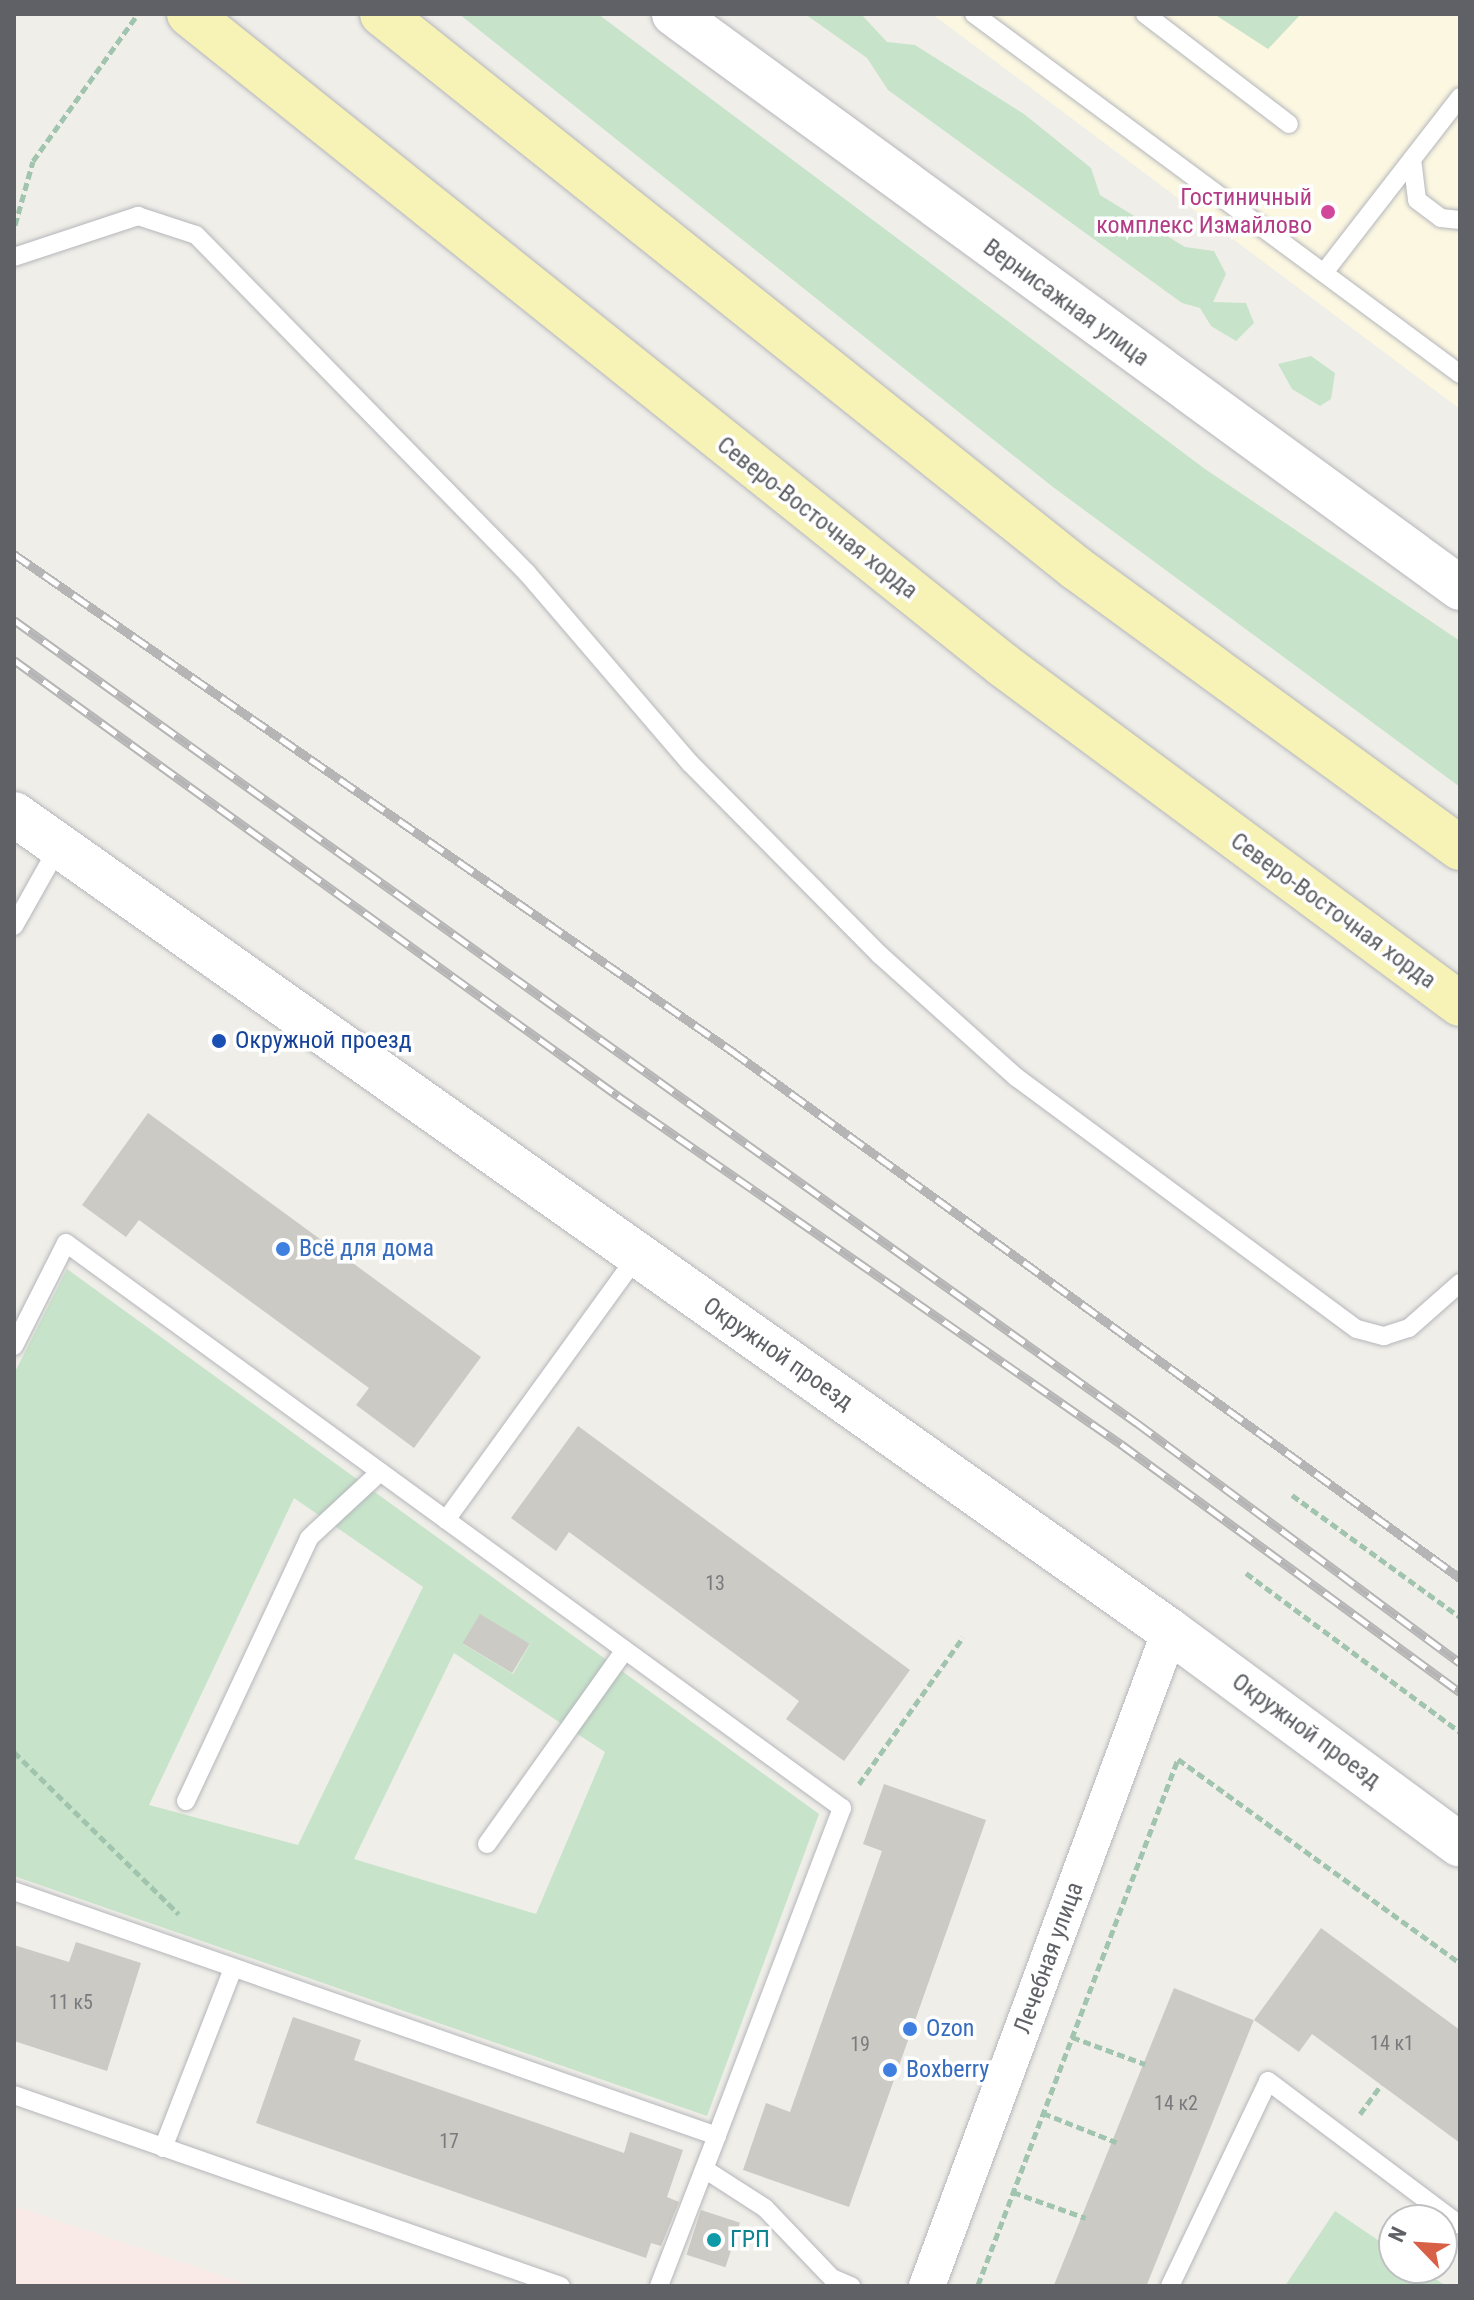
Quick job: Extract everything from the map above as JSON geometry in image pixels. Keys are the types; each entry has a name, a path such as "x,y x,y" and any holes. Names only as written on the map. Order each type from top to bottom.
{"main road":[{"name":"Северо-Восточная хорда","path":"189,14 1003,665 1460,1004"},
{"path":"382,14 1076,568 1460,848"}],"street":[{"name":"Вернисажная улица","path":"674,14 1460,588"},
{"name":"Окружной проезд","path":"14,814 1170,1631 1460,1845"},
{"name":"Лечебная улица","path":"927,2286 1170,1631"}],"lane":[{"path":"974,14 1326,270 1460,374"},
{"path":"1145,14 1289,124"},
{"path":"1326,270 1460,97"},
{"path":"1412,159 1417,200 1441,218 1460,220"},
{"path":"14,257 138,216 196,235 527,573 690,763 880,955 1016,1077 1357,1329 1384,1336 1409,1328 1460,1283"},
{"path":"14,926 59,846"},
{"path":"14,1346 66,1243 842,1808 706,2170 659,2286"},
{"path":"446,1520 638,1255"},
{"path":"186,1801 309,1538 380,1472"},
{"path":"487,1844 625,1650"},
{"path":"14,1891 717,2136"},
{"path":"163,2148 233,1968"},
{"path":"1170,2286 1268,2081 1460,2225"},
{"path":"14,2095 561,2286"},
{"path":"706,2170 765,2208 832,2278 851,2286"}],"path":[{"path":"14,227 33,161 138,14"},
{"path":"1292,1495 1460,1617"},
{"path":"1246,1573 1460,1732"},
{"path":"842,1808 963,1637"},
{"path":"14,1752 233,1968"},
{"path":"979,2286 1178,1759 1460,1963"},
{"path":"1072,2037 1145,2064"},
{"path":"1043,2113 1116,2142"},
{"path":"1013,2192 1086,2218"}],"shaded area":[{"name":"Гостиничный комплекс Измайлово","path":"932,14 1460,14 1460,409"},
{"path":"14,2206 252,2286 14,2286"}],"green space":[{"path":"459,14 598,14 1205,469 1460,641 1460,787 1053,487"},
{"path":"805,14 861,14 887,42 915,45 1024,114 1091,168 1100,195 1185,247 1214,251 1226,274 1213,302 1246,303 1254,323 1236,341 1211,326 1200,308 1182,303 888,90 867,58"},
{"path":"1214,14 1301,14 1268,49"},
{"path":"1311,356 1335,373 1331,399 1320,406 1292,389 1278,364"},
{"path":"67,1269 819,1814 707,2116 14,1876 14,1374","holes":["294,1498 423,1587 298,1845 149,1805","480,1615 530,1644 513,1674 463,1644","454,1653 605,1752 536,1914 354,1859"]},
{"path":"1335,2211 1378,2240 1378,2284 1446,2286 1285,2286"}],"building":[{"path":"148,1113 481,1357 414,1448 356,1405 369,1388 139,1220 126,1237 82,1205"},
{"path":"578,1426 910,1670 844,1761 786,1719 799,1701 569,1532 556,1551 511,1518"},
{"path":"480,1614 530,1644 512,1673 462,1643"},
{"path":"884,1784 986,1820 849,2207 743,2170 766,2103 790,2112 882,1851 863,1844"},
{"path":"1321,1928 1460,2030 1460,2143 1312,2034 1299,2052 1254,2020"},
{"path":"76,1942 141,1963 107,2071 14,2041 14,1945 69,1962"},
{"path":"1174,1988 1254,2020 1146,2286 1055,2284"},
{"path":"293,2017 361,2040 354,2060 624,2153 630,2132 683,2150 667,2197 679,2202 661,2246 651,2243 646,2258 256,2123"},
{"name":"ГРП","path":"701,2210 740,2223 725,2267 686,2255"}],"railway":[{"path":"14,554 732,1051 1460,1578"},
{"path":"14,620 1137,1423 1460,1663"},
{"path":"14,660 618,1096 1121,1444 1460,1692"}],"place":[{"name":"Гостиничный комплекс Измайлово","path":"1328,212"},
{"name":"Окружной проезд","path":"219,1041"},
{"name":"Всё для дома","path":"283,1249"},
{"name":"Ozon","path":"910,2029"},
{"name":"Boxberry","path":"890,2070"},
{"name":"ГРП","path":"714,2240"}]}
